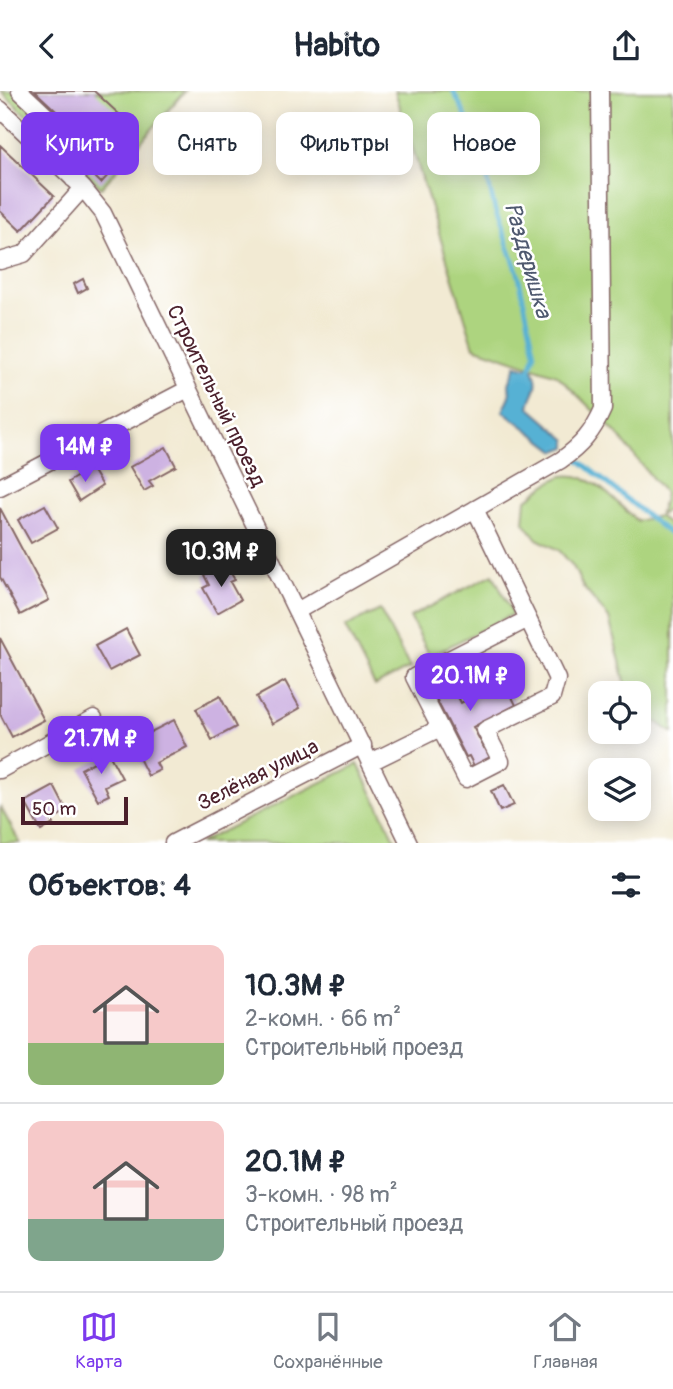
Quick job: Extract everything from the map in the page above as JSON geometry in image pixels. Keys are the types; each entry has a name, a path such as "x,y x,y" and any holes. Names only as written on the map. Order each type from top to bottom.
{"street":[{"path":"0,261 24,254 78,183 87,154 20,91"},
{"path":"297,611 561,460 581,446 595,428 603,409 600,91"},
{"name":"Строительный проезд","path":"0,109 78,183 103,213 409,843"},
{"path":"0,487 188,389"},
{"path":"475,509 557,679 552,697 485,730 501,761 466,779 414,677 528,619"},
{"path":"2,765 94,718"},
{"path":"371,762 440,728"},
{"name":"Зелёная улица","path":"173,843 362,745"}],"green space":[{"path":"1,91 185,91 167,112 153,112 153,128 139,144 139,112 23,112"},
{"path":"395,91 673,91 673,505 659,516 665,494 618,435 557,375 474,347 413,149 413,112 401,112"},
{"path":"88,175 112,175 101,188"},
{"path":"563,476 584,479 604,490 637,521 659,516 673,529 673,733 651,718 651,681 625,681 609,618 583,587 573,566 559,550 537,539 524,522 526,500"},
{"path":"493,574 513,614 430,656 410,617"},
{"path":"380,610 410,668 375,686 345,627"},
{"path":"358,764 397,843 199,843"},
{"path":"0,806 20,843 0,843"}],"water":[{"path":"516,365 533,369 536,385 529,407 567,440 567,447 556,451 503,411 510,396 509,384"}],"building":[{"path":"35,91 94,91 117,112 57,112"},
{"path":"0,145 21,165 21,175 32,175 54,196 21,231 0,211"},
{"path":"93,175 108,175 101,183"},
{"path":"83,279 87,288 78,293 74,284"},
{"path":"166,447 176,466 149,481 153,486 144,491 130,467"},
{"path":"91,468 102,486 79,501 68,482"},
{"path":"45,505 58,528 31,543 18,520"},
{"path":"0,508 49,600 20,615 0,577"},
{"path":"221,566 224,572 229,570 235,580 230,582 240,600 217,613 203,588 209,585 204,575"},
{"path":"126,629 140,655 109,671 95,646"},
{"path":"0,638 44,720 12,737 0,714"},
{"path":"446,667 461,703 504,681 516,705 473,727 492,759 475,768 469,756 466,757 431,689 434,688 428,676"},
{"path":"285,681 300,708 272,724 256,697"},
{"path":"220,696 236,727 212,740 196,709"},
{"path":"174,720 187,747 156,763 160,770 148,776 131,742"},
{"path":"109,754 122,778 105,786 109,795 98,800 81,769"},
{"path":"504,785 514,805 500,811 491,791"},
{"path":"54,786 67,811 51,820 53,824 41,831 25,802"}],"waterway":[{"name":"Раздеришка","path":"453,91 482,156 495,210 518,273 535,353 529,371"},
{"name":"Раздеришка","path":"574,456 673,537"}]}
